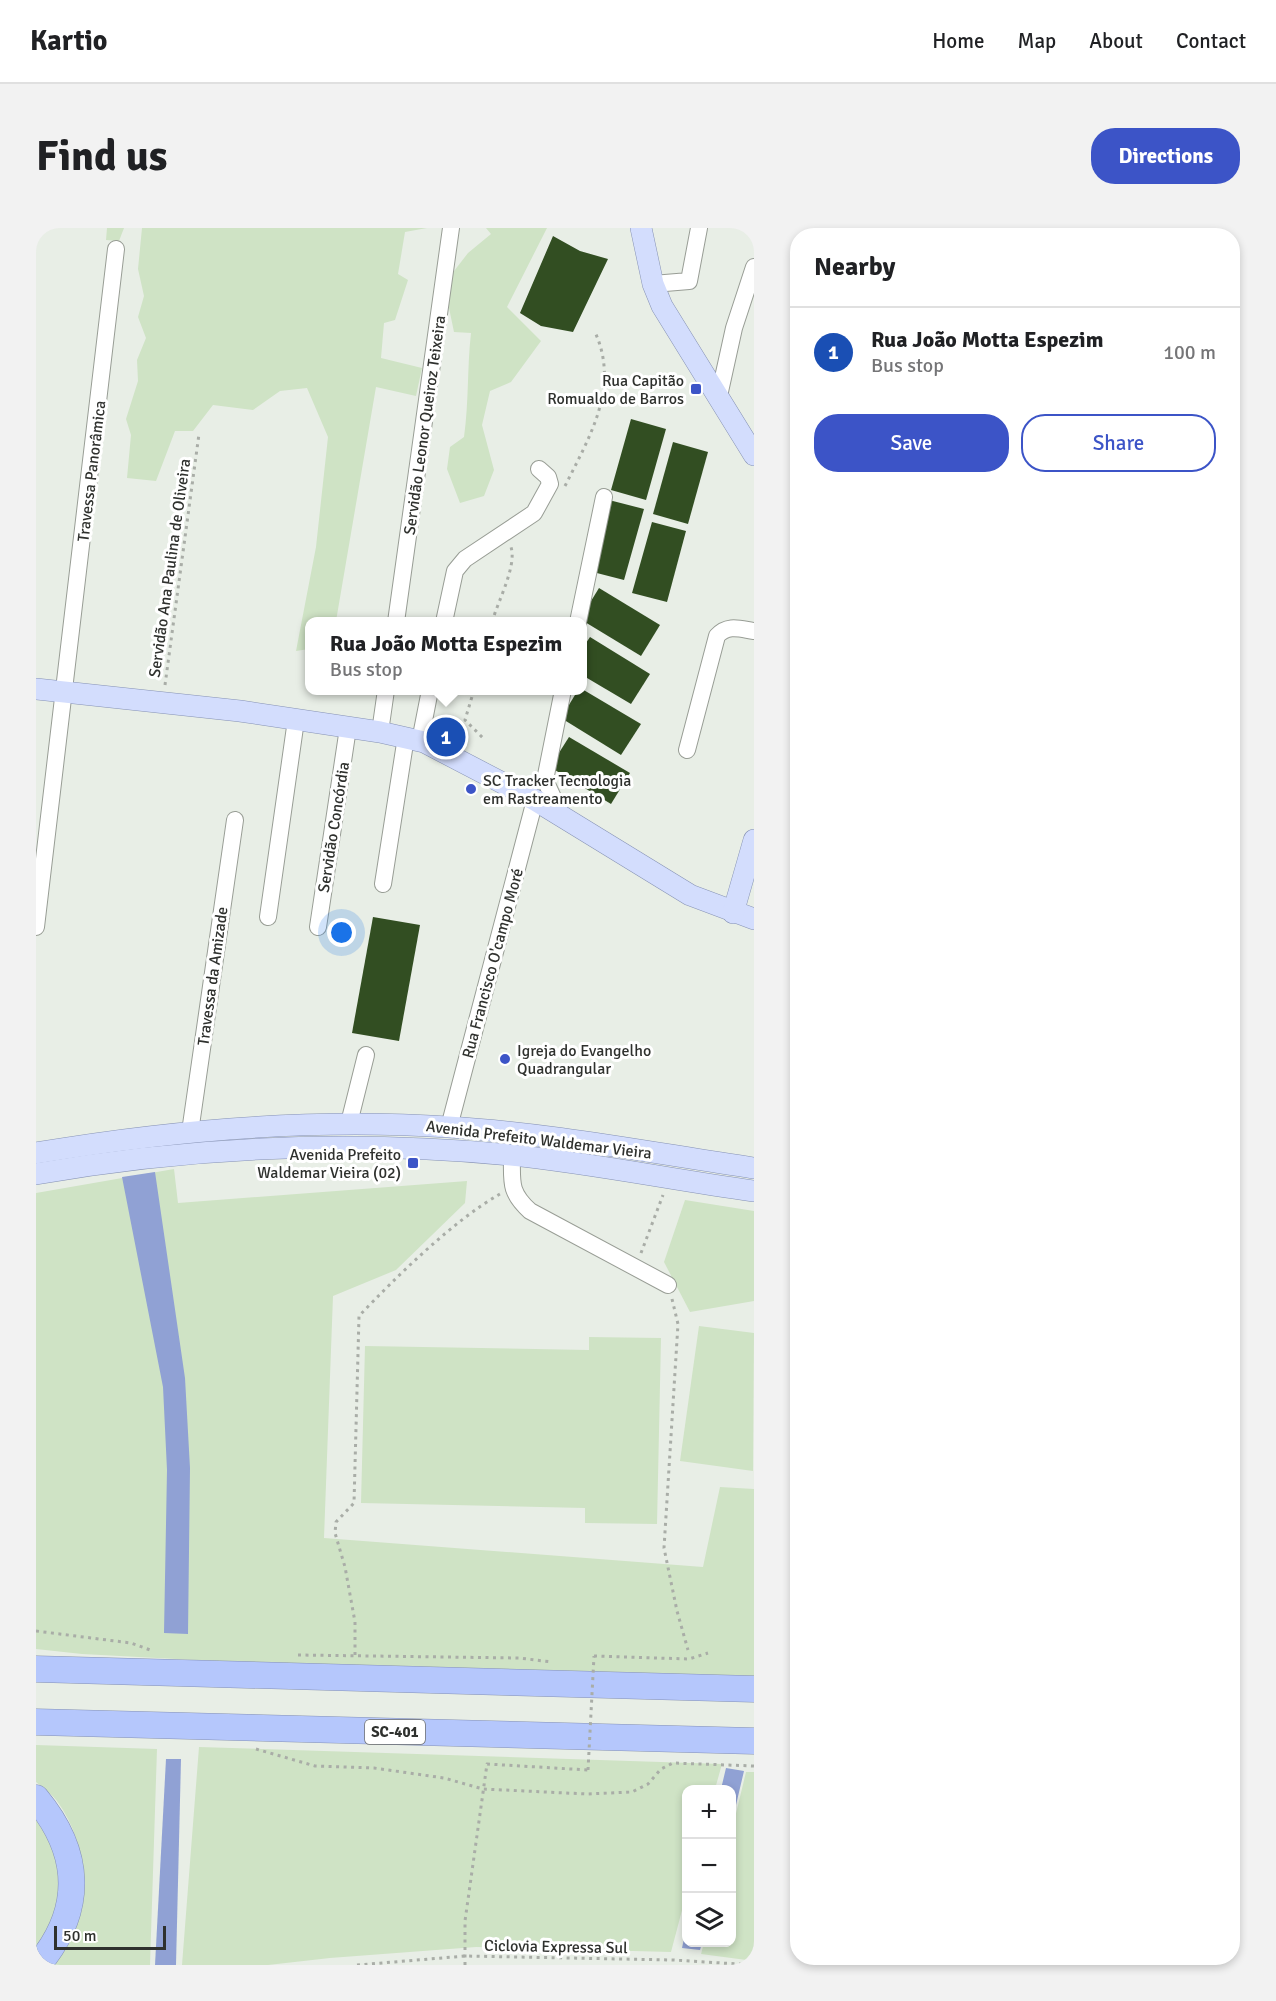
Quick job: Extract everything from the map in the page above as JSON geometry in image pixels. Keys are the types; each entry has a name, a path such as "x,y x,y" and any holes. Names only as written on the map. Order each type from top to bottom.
{"highway":[{"path":"36,1661 62,1669"},
{"path":"36,1669 754,1689"},
{"name":"SC-401","path":"36,1722 754,1741"},
{"path":"36,1797 54,1819 69,1852 72,1889 65,1920 52,1949 38,1965"}],"main road":[{"path":"641,228 653,284 675,329 754,455"},
{"path":"36,689 163,705 240,711 413,739 448,752 535,800 690,895 754,919"},
{"path":"733,913 754,840"},
{"path":"355,1123 359,1147"},
{"name":"Avenida Prefeito Waldemar Vieira","path":"36,1153 190,1132 355,1123 448,1127 559,1139 754,1168"},
{"name":"Avenida Prefeito Waldemar Vieira","path":"36,1174 201,1152 326,1145 512,1155 754,1191"}],"street":[{"name":"Servidão Leonor Queiroz Teixeira","path":"397,617 451,228"},
{"path":"653,284 689,281 699,228"},
{"name":"Travessa Panorâmica","path":"36,927 66,693 116,249"},
{"path":"718,396 734,328 754,267"},
{"path":"445,617 455,571 465,559 534,513 539,506 550,484 548,477 539,469"},
{"path":"579,617 604,497"},
{"path":"687,750 717,636 722,630 731,627 754,632"},
{"path":"380,732 385,695"},
{"path":"383,884 413,739 428,695"},
{"path":"562,695 545,780 562,817"},
{"path":"268,918 296,720"},
{"name":"Servidão Concórdia","path":"318,927 348,728"},
{"name":"Rua Francisco O'campo Moré","path":"448,1127 535,800"},
{"name":"Travessa da Amizade","path":"190,1132 235,820"},
{"path":"355,1123 366,1055"},
{"path":"512,1155 512,1188 519,1201 530,1211 668,1286"}],"path":[{"name":"Servidão Ana Paulina de Oliveira","path":"163,705 199,434"},
{"path":"472,695 465,720 485,740"},
{"path":"635,1268 668,1179"},
{"path":"355,1655 355,1622 345,1567 335,1533 336,1522 354,1503 359,1316 382,1292 479,1206 512,1188"},
{"path":"668,1286 678,1323 664,1548 688,1650"},
{"path":"36,1630 131,1643 158,1653"},
{"path":"465,1965 465,1921 487,1764 588,1770 594,1656 689,1659 708,1653"},
{"path":"297,1654 519,1658"},
{"path":"247,1746 315,1766 374,1768 444,1778 483,1789 587,1794 632,1792 648,1784 661,1768 673,1763 754,1766"},
{"name":"Ciclovia Expressa Sul","path":"357,1965 465,1956 674,1960 754,1965"}],"green space":[{"path":"107,228 124,228 119,241 106,240"},
{"path":"142,228 427,228 405,232 398,274 408,280 395,320 384,323 381,358 422,368 416,396 376,387 337,617 305,617 305,650 296,651 316,547 328,437 307,388 280,391 253,410 213,405 193,431 175,431 156,481 127,478 131,435 126,419 138,381 137,360 146,338 138,317 144,296 138,269"},
{"path":"486,228 547,228 507,307 541,341 511,382 490,391 482,425 494,470 484,496 460,503 447,469 450,447 464,437 471,333 454,332 444,284 468,253 491,234"},
{"path":"174,1169 178,1203 467,1181 465,1203 396,1270 333,1296 324,1538 703,1567 720,1487 754,1489 754,1681 473,1675 82,1654 36,1649 36,1193"},
{"path":"685,1200 754,1211 754,1301 690,1312 664,1262"},
{"path":"699,1326 754,1333 753,1471 680,1461"},
{"path":"589,1337 661,1338 657,1524 585,1523 585,1508 361,1503 365,1346 589,1350"},
{"path":"36,1745 157,1749 150,1965 54,1965 75,1926 81,1905 83,1883 77,1840 68,1820 55,1798 36,1782"},
{"path":"199,1747 722,1764 716,1785 682,1785 682,1910 671,1952 476,1947 268,1965 182,1965"},
{"path":"746,1772 754,1772 754,1961 701,1954 703,1947 736,1947 736,1813"},
{"path":"36,1806 61,1854 60,1910 36,1956"}],"water":[{"path":"155,1172 185,1378 190,1468 188,1634 164,1633 167,1470 163,1387 122,1177"},
{"path":"166,1759 181,1759 176,1965 155,1965"},
{"path":"726,1768 744,1771 736,1805 736,1785 722,1785"},
{"path":"682,1947 701,1947 700,1950"}],"building":[{"path":"553,236 580,251 608,259 573,332 541,326 520,313"},
{"path":"631,419 666,429 646,500 611,490"},
{"path":"673,442 708,452 688,524 653,514"},
{"path":"609,500 644,509 624,580 589,571"},
{"path":"652,522 686,531 667,602 632,593"},
{"path":"599,588 660,625 641,656 587,623 587,617 581,617"},
{"path":"590,637 650,674 631,704 587,678 587,642"},
{"path":"587,692 641,724 621,755 561,718 575,695 587,695"},
{"path":"569,737 630,773 611,804 550,767"},
{"path":"373,917 420,925 399,1041 352,1033"}],"place":[{"name":"Rua Capitão Romualdo de Barros","path":"696,389"},
{"name":"Rua João Motta Espezim","path":"446,737"},
{"name":"SC Tracker Tecnologia em Rastreamento","path":"471,789"},
{"name":"Igreja do Evangelho Quadrangular","path":"505,1059"},
{"name":"Avenida Prefeito Waldemar Vieira (02)","path":"413,1163"}]}
